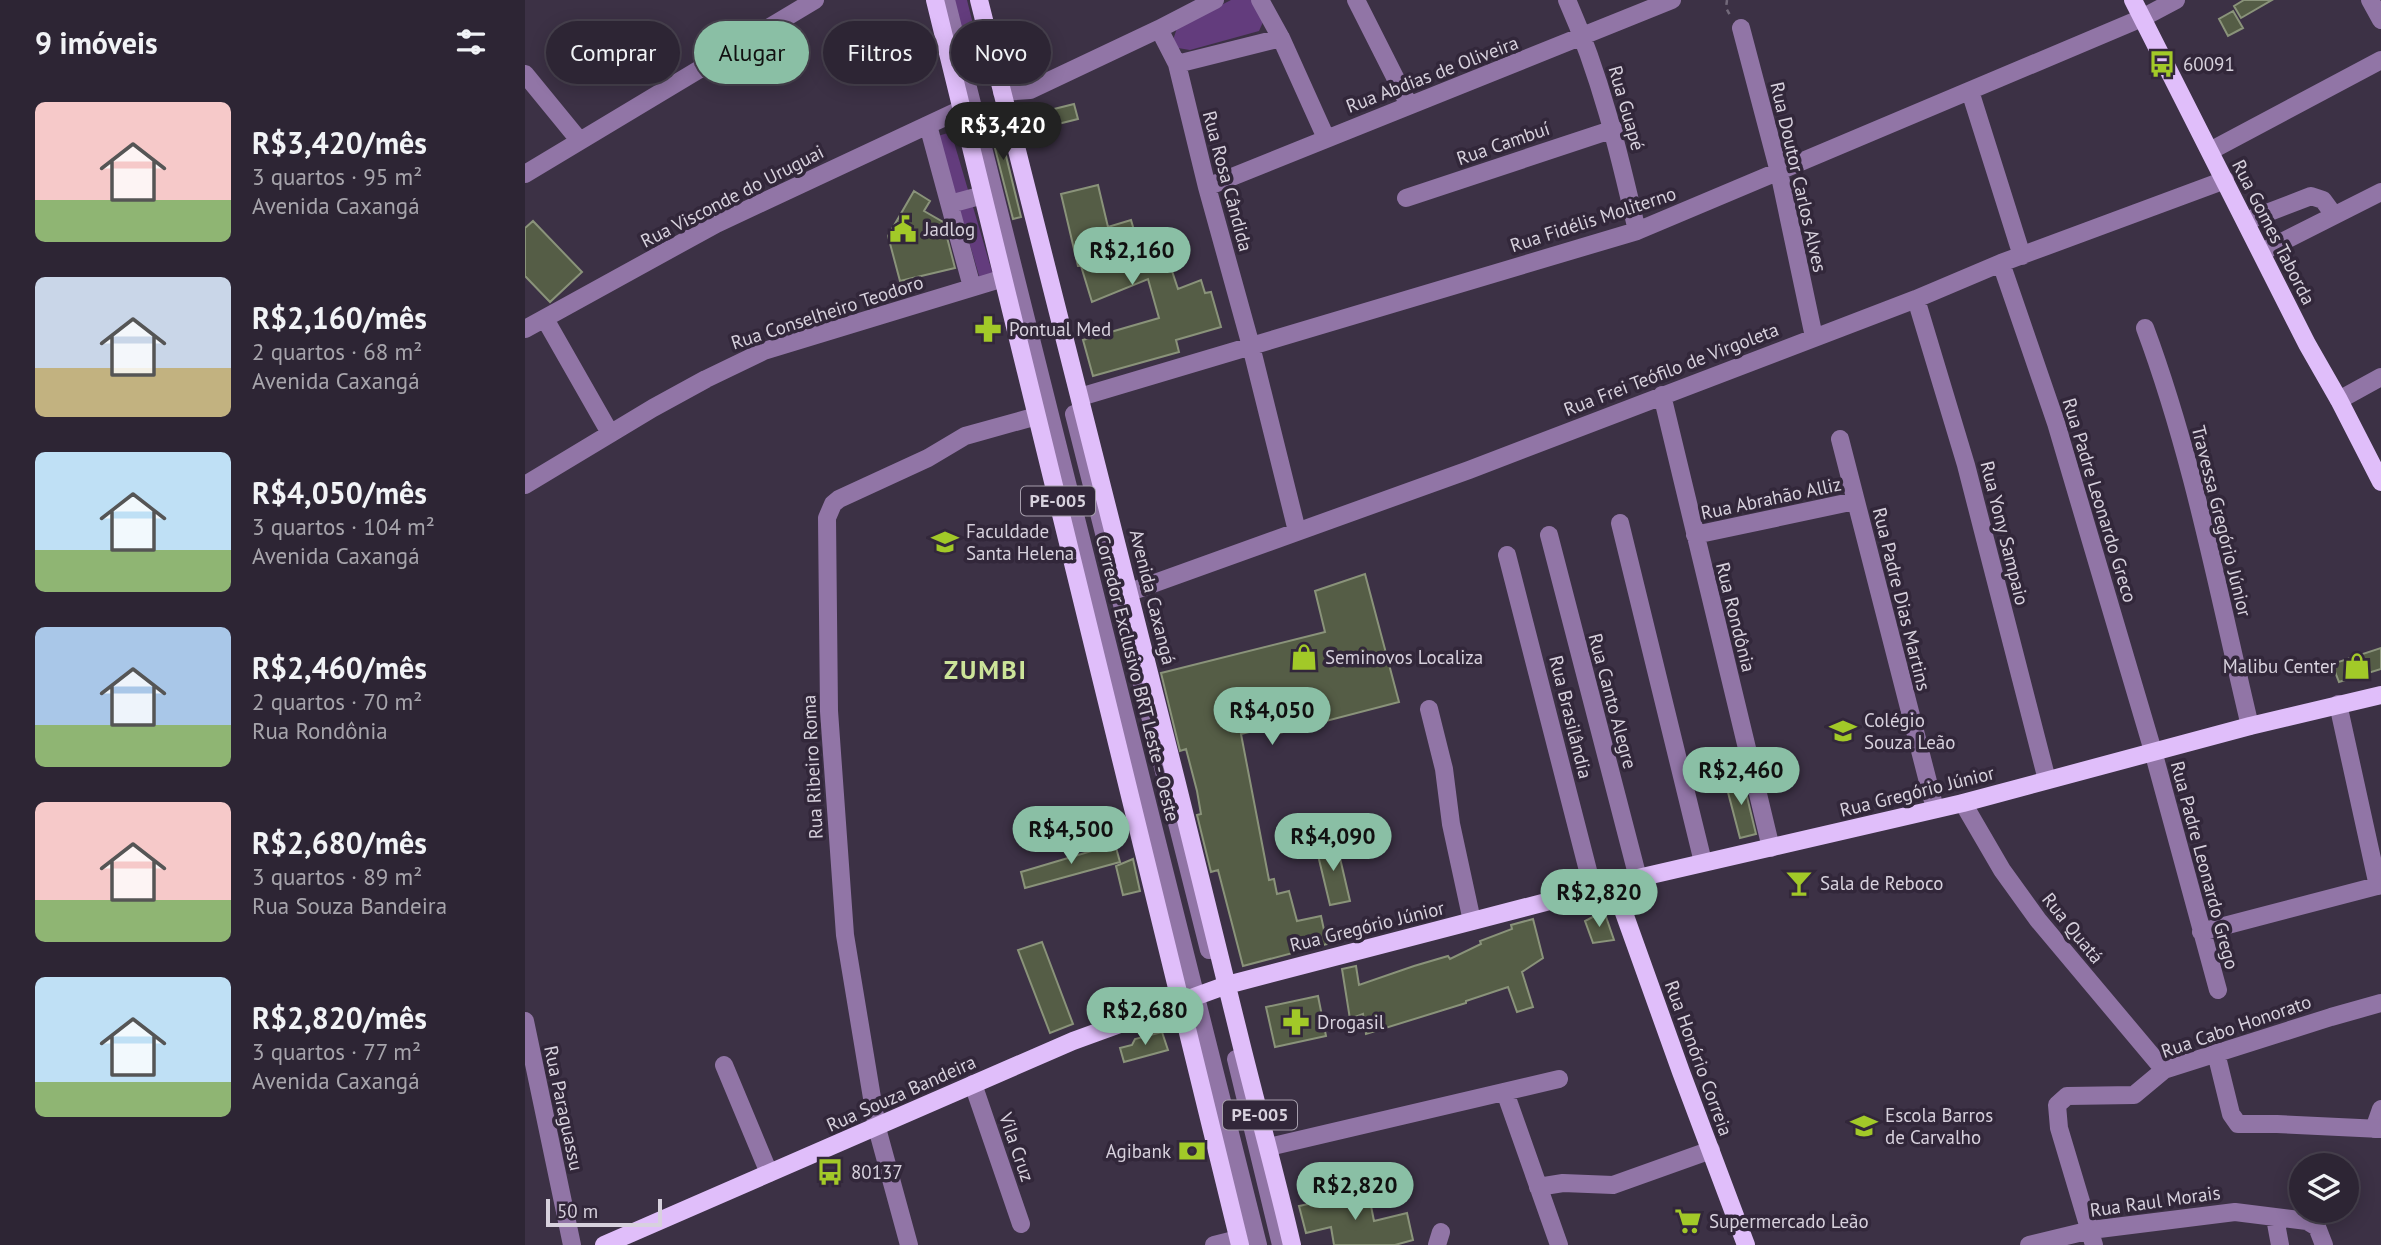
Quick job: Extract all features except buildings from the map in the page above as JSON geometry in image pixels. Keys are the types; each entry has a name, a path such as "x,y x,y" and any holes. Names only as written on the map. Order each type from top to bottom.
{"main road":[{"name":"PE-005","path":"935,0 1037,416 1189,998 1239,1242"},
{"name":"Avenida Caxangá","path":"979,0 1060,329 1130,592 1223,986 1269,1147 1292,1245"},
{"name":"Rua Gomes Taborda","path":"2133,0 2307,344 2381,482"},
{"name":"Rua Gregório Júnior","path":"1223,986 1638,878 1963,803 2153,751 2381,695"},
{"name":"Rua Honório Correia","path":"1615,885 1746,1245"},
{"name":"Rua Souza Bandeira","path":"604,1245 1073,1041 1223,986"}],"street":[{"path":"525,174 815,0"},
{"name":"Corredor Exclusivo BRT Leste - Oeste","path":"946,0 1189,998 1258,1245"},
{"name":"Corredor Exclusivo BRT Leste - Oeste","path":"970,0 1223,986 1281,1245"},
{"path":"1002,92 1030,90 1215,0"},
{"path":"1260,0 1281,38 1326,138"},
{"path":"1356,0 1409,105"},
{"name":"Rua Guapé","path":"1567,0 1584,37 1614,129 1637,231"},
{"name":"Rua Abdias de Oliveira","path":"1207,187 1672,0"},
{"name":"Rua Fidélis Moliterno","path":"1080,397 1637,231 1970,92 2142,18 2176,0"},
{"path":"2370,0 2381,20"},
{"name":"Rua Doutor Carlos Alves","path":"1741,28 1779,172 1814,337"},
{"name":"Rua Rosa Cândida","path":"1159,29 1177,64 1297,531"},
{"path":"1177,64 1281,38"},
{"path":"2210,151 2381,60"},
{"path":"525,74 579,140"},
{"path":"1970,92 2022,256"},
{"name":"Rua Visconde do Uruguai","path":"525,329 716,224 962,109"},
{"path":"928,125 972,287"},
{"name":"Rua Cambuí","path":"1406,198 1614,129"},
{"name":"Rua Frei Teófilo de Virgoleta","path":"1130,592 1469,470 1916,299 2001,263 2225,180"},
{"path":"2262,252 2381,192"},
{"path":"950,205 983,195"},
{"path":"2246,221 2311,196 2323,200 2334,215"},
{"name":"Rua Padre Leonardo Greco","path":"2001,263 2056,424 2153,751"},
{"name":"Rua Conselheiro Teodoro","path":"525,485 706,379 764,351 1004,278"},
{"name":"Rua Yony Sampaio","path":"1916,299 1966,464 2047,780"},
{"path":"545,319 610,433"},
{"name":"Travessa Gregório Júnior","path":"2145,328 2183,442 2250,726"},
{"path":"2339,400 2381,377"},
{"name":"Rua Rondônia","path":"1662,395 1772,848"},
{"name":"Rua Ribeiro Roma","path":"909,1245 877,1128 845,935 827,655 827,518 833,504 839,499 915,464 965,436 1037,416"},
{"name":"Rua Padre Dias Martins","path":"1840,439 1935,809"},
{"name":"Rua Abrahão Alliz","path":"1695,535 1855,501"},
{"path":"1620,523 1703,862"},
{"name":"Rua Canto Alegre","path":"1549,535 1638,878"},
{"name":"Rua Brasilândia","path":"1507,555 1593,890"},
{"path":"2201,932 2379,885 2376,860 2339,704"},
{"path":"1429,709 1444,769 1451,824 1472,920"},
{"name":"Rua Padre Leonardo Grego","path":"2153,751 2218,990"},
{"name":"Rua Quatá","path":"1963,803 2002,870 2038,920 2164,1070"},
{"name":"Rua Cabo Honorato","path":"2092,1238 2059,1128 2057,1105 2067,1096 2134,1095 2164,1070 2381,1003"},
{"name":"Rua Paraguassu","path":"525,1021 572,1245"},
{"path":"2216,1053 2231,1114 2238,1124 2378,1129 2381,1110"},
{"path":"724,1065 769,1172"},
{"path":"1269,1147 1559,1079"},
{"name":"Vila Cruz","path":"973,1084 1021,1224"},
{"path":"1505,1092 1559,1245"},
{"path":"1538,1187 1563,1183 1613,1185 1710,1150"},
{"name":"Rua Raul Morais","path":"2029,1245 2092,1238 2235,1212 2307,1221 2317,1227 2323,1241"},
{"path":"2275,1217 2280,1245"},
{"path":"1214,1245 1239,1242"}],"shaded area":[{"path":"949,0 967,0 972,21 954,21"},
{"path":"1231,0 1254,0 1263,22 1259,31 1190,50 1178,48 1173,40 1177,28"},
{"path":"951,132 993,275 980,279 938,136"}],"place":[{"name":"60091","path":"2162,64"},
{"name":"Jadlog","path":"903,229"},
{"name":"Pontual Med","path":"988,329"},
{"name":"Faculdade Santa Helena","path":"945,542"},
{"name":"Seminovos Localiza","path":"1304,657"},
{"name":"Malibu Center","path":"2357,666"},
{"name":"Colégio Souza Leão","path":"1843,731"},
{"name":"Sala de Reboco","path":"1799,883"},
{"name":"Drogasil","path":"1296,1022"},
{"name":"Escola Barros de Carvalho","path":"1864,1126"},
{"name":"Agibank","path":"1192,1151"},
{"name":"80137","path":"830,1172"},
{"name":"Supermercado Leão","path":"1688,1221"}],"district":[{"name":"ZUMBI","path":"986,670"}]}
